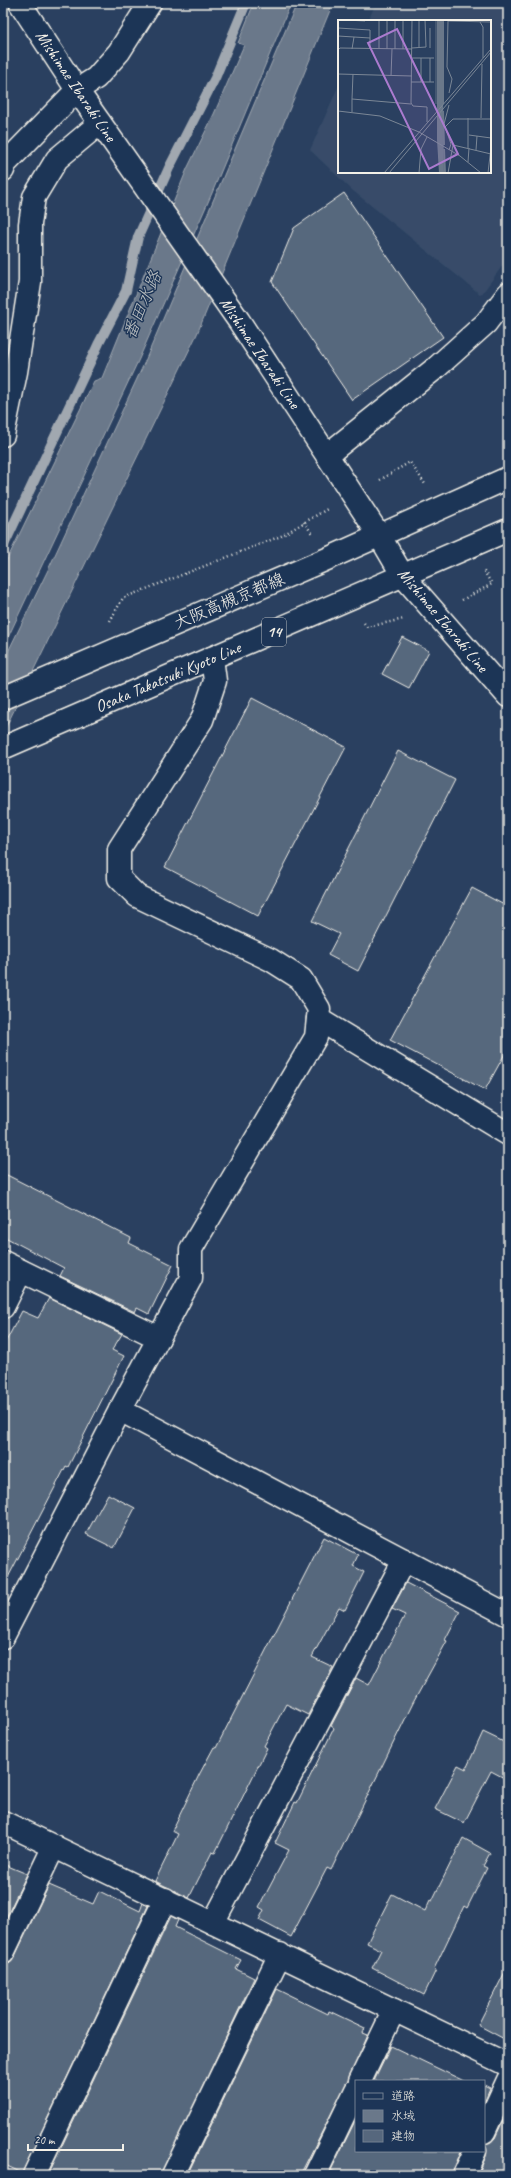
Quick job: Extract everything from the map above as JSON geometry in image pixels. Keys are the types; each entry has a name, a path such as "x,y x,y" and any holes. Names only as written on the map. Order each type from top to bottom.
{"street":[{"name":"Mishimae Ibaraki Line","path":"20,3 77,90 239,321 379,535 403,576 508,696"},
{"path":"4,166 77,90 96,78 118,52 150,3"},
{"path":"3,435 8,379 30,282 30,224 34,197 57,159 100,123"},
{"path":"326,455 442,362 486,323 508,294"},
{"path":"379,535 508,478"},
{"name":"Osaka Takatsuki Kyoto Line","path":"3,748 508,530"},
{"name":"大阪高槻京都線","path":"3,698 327,559 379,535"},
{"path":"3,1637 120,1410 191,1278 191,1249 316,1037 319,1008 301,979 271,960 137,896 119,878 119,849 202,720 216,681 212,658"},
{"path":"318,1019 508,1134"},
{"path":"3,1307 12,1266 158,1338"},
{"path":"120,1410 508,1615"},
{"path":"213,1922 404,1560"},
{"path":"3,1822 508,2065"},
{"path":"3,1953 54,1846"},
{"path":"34,2175 165,1899"},
{"path":"173,2175 280,1954"},
{"path":"360,2080 394,2010"},
{"path":"485,2130 508,2080"},
{"path":"315,2175 355,2092"},
{"path":"464,2175 475,2152"}],"path":[{"path":"380,480 410,462 427,486"},
{"path":"109,623 124,598 281,536 331,506"},
{"path":"304,522 317,542"},
{"path":"462,600 492,584 479,564"},
{"path":"367,627 405,618"}],"shaded area":[{"path":"376,3 508,3 508,258 481,295 352,190 310,150 338,87 338,173 491,173 491,20 368,20"}],"water":[{"name":"番田水路","path":"254,3 291,3 212,193 139,359 3,648 3,568 94,381 102,378 187,169 214,114 244,45 238,43"},
{"path":"297,3 333,3 197,334 3,733 3,662 48,570 143,366"}],"building":[{"path":"344,193 443,337 352,400 272,282 294,228"},
{"path":"402,637 429,651 409,688 382,674"},
{"path":"252,698 346,747 258,916 165,867"},
{"path":"398,751 455,780 358,971 328,955 339,934 312,921"},
{"path":"472,888 508,907 508,1048 485,1090 390,1040"},
{"path":"3,1173 131,1238 129,1243 173,1265 149,1314 137,1308 135,1312 60,1276 64,1268 3,1236"},
{"path":"49,1298 122,1334 112,1350 124,1356 68,1467 66,1466 3,1587 3,1347 22,1311 38,1318"},
{"path":"108,1494 135,1508 114,1548 86,1534"},
{"path":"324,1537 358,1555 353,1566 364,1572 345,1610 339,1607 312,1657 333,1667 308,1715 286,1704 264,1746 267,1748 215,1853 212,1852 189,1898 155,1881 178,1834 172,1831 199,1775 214,1747 216,1748"},
{"path":"406,1583 460,1611 445,1640 447,1641 413,1703 331,1870 327,1868 291,1937 259,1920 264,1910 259,1907 289,1850 275,1843 295,1802 297,1803 334,1728 331,1726 356,1678 369,1685 405,1615 392,1609"},
{"path":"483,1732 508,1744 508,1780 491,1771 464,1823 435,1809 458,1765 466,1769"},
{"path":"463,1838 490,1853 483,1866 487,1868 467,1908 464,1906 434,1969 436,1970 424,1995 372,1968 381,1950 367,1943 392,1894 425,1911 430,1900 432,1901"},
{"path":"3,1864 27,1874 3,1924"},
{"path":"49,1885 93,1904 99,1891 140,1911 143,1903 148,1906 22,2173 3,2164 3,1965 10,1963 14,1958"},
{"path":"171,1916 178,1920 175,1927 241,1960 236,1969 254,1978 161,2175 48,2175"},
{"path":"508,1966 508,2041 478,2025"},
{"path":"277,1989 328,2014 329,2011 365,2028 363,2033 368,2035 348,2081 300,2175 187,2175"},
{"path":"391,2046 462,2080 374,2080"},
{"path":"485,2086 490,2088 485,2100"},
{"path":"508,2110 508,2175 478,2175 486,2156 485,2144 495,2138"},
{"path":"355,2121 355,2152 461,2152 452,2175 341,2175 331,2170"}],"waterway":[{"path":"3,547 99,343 126,291 138,237 169,168 215,78 246,3"}]}
